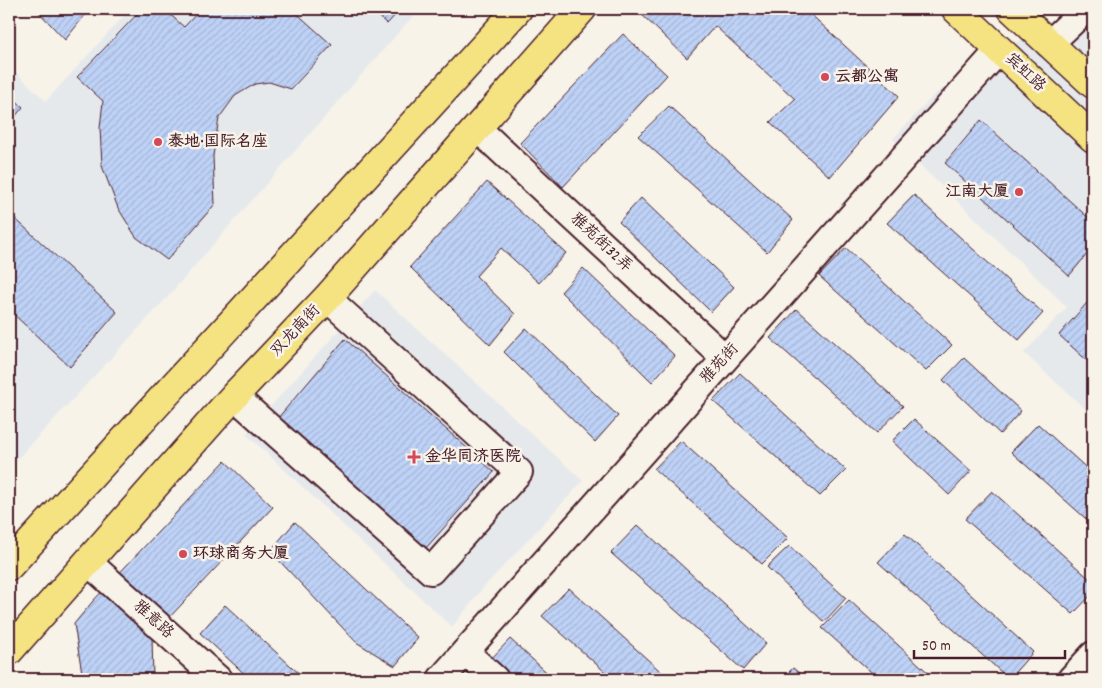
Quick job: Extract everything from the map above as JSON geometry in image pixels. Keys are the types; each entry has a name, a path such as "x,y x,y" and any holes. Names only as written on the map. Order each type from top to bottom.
{"main road":[{"path":"9,566 518,9"},
{"name":"双龙南街","path":"9,652 234,396 327,298 582,9"},
{"name":"宾虹路","path":"956,9 1093,138"},
{"path":"1012,9 1093,84"}],"street":[{"path":"1049,44 1086,9"},
{"name":"雅苑街","path":"441,679 1000,50"},
{"name":"雅苑街32弄","path":"477,128 725,358"},
{"path":"234,396 431,571 519,472 327,298"},
{"name":"雅意路","path":"88,562 218,679"},
{"path":"465,652 495,679"},
{"path":"1071,679 1093,655"}],"shaded area":[{"path":"130,9 419,9 165,300 9,468 9,66 46,101"},
{"path":"1069,9 1079,9 1093,22 1093,416 1024,353 1067,307 893,139 935,94"},
{"name":"金华同济医院","path":"375,290 583,481 484,587 452,627 246,434"},
{"path":"1093,632 1093,679 1050,679"}],"building":[{"path":"36,9 90,9 65,40"},
{"name":"泰地·国际名座","path":"142,9 164,9 184,27 201,9 292,9 332,45 291,89 269,82 255,84 235,96 219,118 213,156 215,204 167,260 136,237 118,208 102,166 100,128 103,101 77,77"},
{"path":"370,9 401,9 387,24"},
{"name":"云都公寓","path":"642,9 805,9 899,96 830,177 770,122 795,99 715,26 687,58 639,12"},
{"path":"623,34 667,75 563,187 520,143"},
{"path":"9,94 23,107 9,124"},
{"path":"669,106 793,220 767,252 638,136"},
{"name":"江南大厦","path":"981,120 1093,222 1093,247 1069,276 945,163"},
{"path":"487,182 566,253 539,283 501,248 476,276 515,314 490,345 410,267"},
{"path":"914,195 1043,313 1019,340 887,223"},
{"path":"641,198 734,287 711,312 619,222"},
{"path":"9,213 117,312 70,367 9,310"},
{"path":"846,248 952,345 926,371 819,276"},
{"path":"583,268 675,356 652,382 561,292"},
{"path":"1093,296 1093,366 1059,335"},
{"path":"797,309 903,406 877,433 770,338"},
{"path":"526,328 618,416 595,442 504,352"},
{"path":"345,339 494,472 425,549 277,419"},
{"path":"964,358 1021,411 1000,434 943,380"},
{"path":"740,373 846,470 820,496 713,401"},
{"path":"914,419 971,471 949,495 892,441"},
{"path":"1038,424 1093,474 1093,525 1011,452"},
{"path":"681,441 788,538 762,564 654,469"},
{"name":"环球商务大厦","path":"225,461 273,507 152,636 153,679 83,679 74,624 93,601"},
{"path":"992,491 1093,582 1093,593 1073,614 965,519"},
{"path":"295,522 418,638 395,666 356,642 270,551"},
{"path":"638,525 766,643 743,670 611,553"},
{"path":"905,534 1033,652 1009,679 878,562"},
{"path":"789,546 846,598 824,622 767,567"},
{"path":"569,588 669,679 613,679 542,616"},
{"path":"849,600 935,679 879,679 822,628"},
{"path":"225,605 305,679 250,679 200,633"},
{"path":"510,639 554,679 508,679 489,661"},
{"path":"793,668 806,679 782,679"}],"place":[{"name":"云都公寓","path":"825,77"},
{"name":"泰地·国际名座","path":"158,142"},
{"name":"江南大厦","path":"1019,192"},
{"name":"金华同济医院","path":"414,457"},
{"name":"环球商务大厦","path":"183,554"}]}
